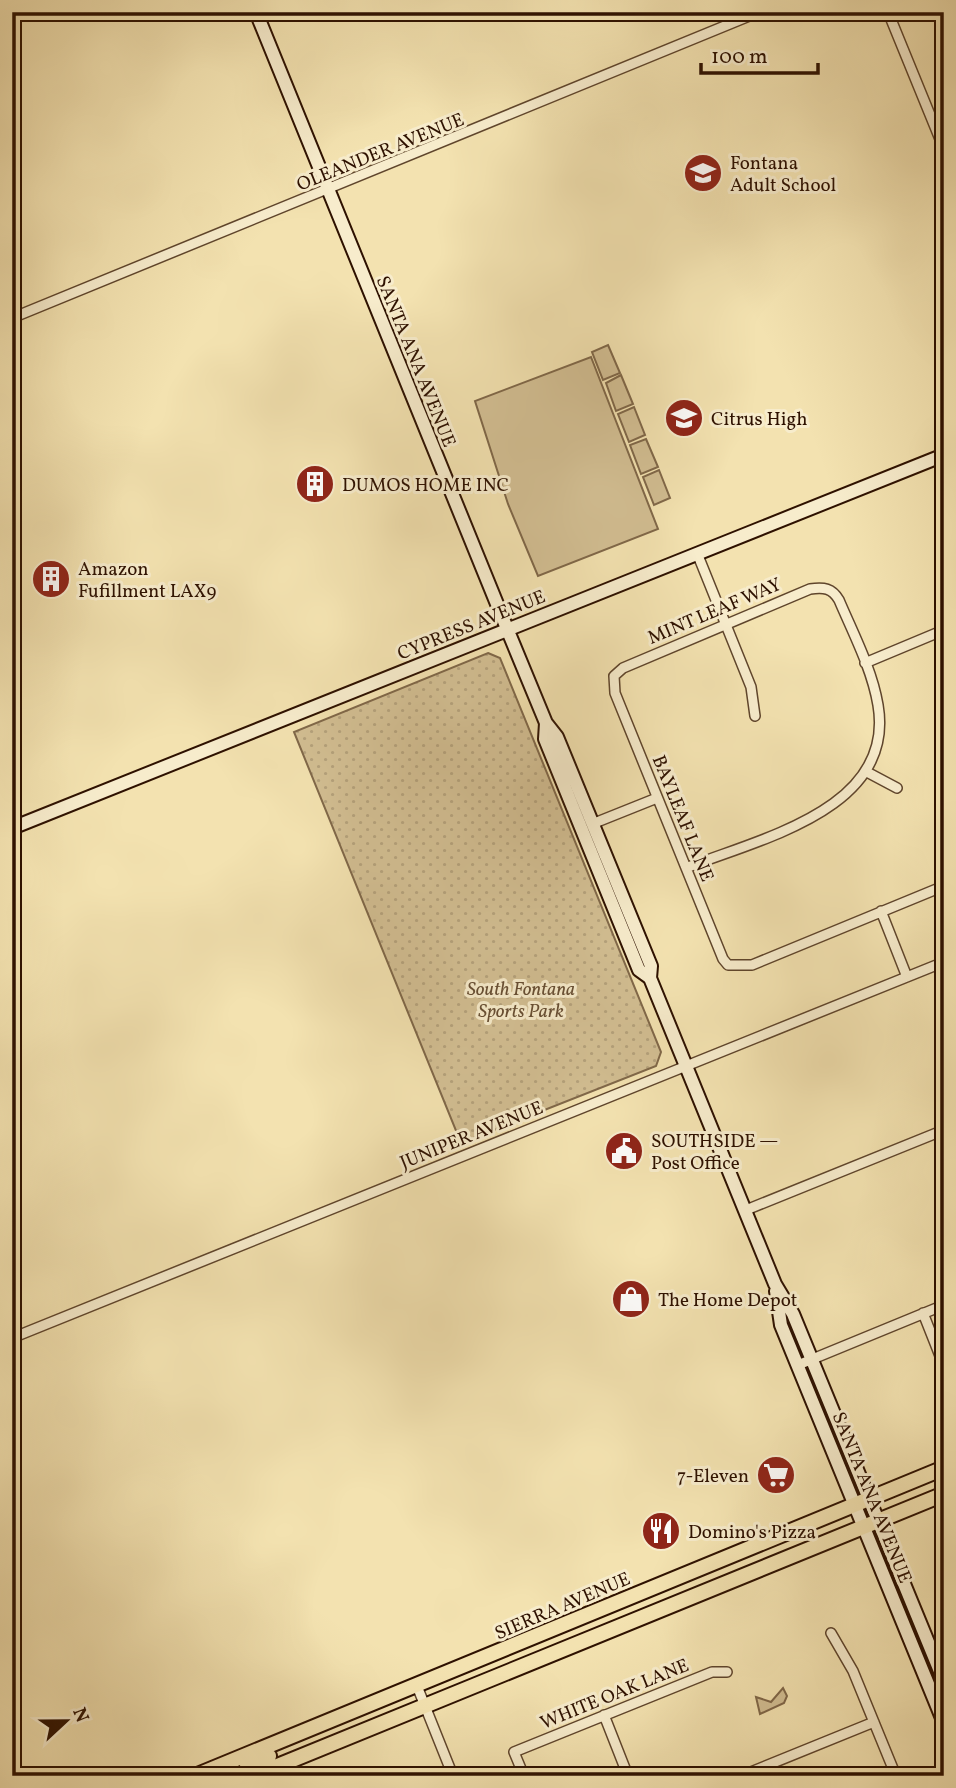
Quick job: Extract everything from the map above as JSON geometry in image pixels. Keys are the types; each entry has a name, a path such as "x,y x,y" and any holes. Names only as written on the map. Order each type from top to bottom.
{"main road":[{"name":"SIERRA AVENUE","path":"195,1776 944,1468"},
{"path":"253,1776 944,1494"},
{"path":"243,1776 253,1763 314,1737 340,1717"}],"street":[{"name":"SANTA ANA AVENUE","path":"256,12 327,192 546,723 558,737 651,966 650,978 775,1284 793,1314 944,1681"},
{"name":"OLEANDER AVENUE","path":"12,318 327,192 759,12"},
{"path":"888,12 944,149"},
{"name":"CYPRESS AVENUE","path":"12,828 944,454"},
{"path":"944,541 944,556"},
{"path":"697,554 755,699 755,716"},
{"name":"MINT LEAF WAY","path":"614,676 623,668 810,589 831,590 839,600 865,663"},
{"path":"685,868 826,811 850,791 865,771 876,745 880,719 875,692 865,663 944,630"},
{"name":"BAYLEAF LANE","path":"614,676 615,693 723,959 735,967 752,965 881,911"},
{"name":"SANTA ANA AVENUE","path":"546,723 545,739 639,970 650,978"},
{"path":"865,771 897,788"},
{"path":"593,824 657,797"},
{"path":"907,977 881,911 944,886"},
{"name":"JUNIPER AVENUE","path":"12,1338 944,962"},
{"path":"746,1210 944,1130"},
{"name":"SANTA ANA AVENUE","path":"775,1284 781,1325 944,1723"},
{"path":"797,1365 944,1305"},
{"path":"923,1313 944,1366"},
{"path":"831,1633 849,1661 896,1776"},
{"name":"WHITE OAK LANE","path":"524,1776 514,1752 712,1672 727,1672"},
{"path":"417,1686 453,1776"},
{"path":"604,1715 628,1776"},
{"path":"741,1776 874,1722"}],"green space":[{"path":"608,345 620,373 603,380 592,352"},
{"path":"591,357 658,529 538,576 508,504 475,401"},
{"path":"621,375 633,404 616,411 606,383"},
{"path":"634,407 645,435 629,442 618,414"},
{"path":"646,439 658,467 641,474 630,445"},
{"path":"659,470 670,498 654,505 643,477"},
{"name":"South Fontana Sports Park","path":"488,653 500,658 661,1052 656,1066 461,1143 294,732"},
{"path":"783,1688 787,1696 784,1703 760,1714 756,1697 771,1702"}],"place":[{"name":"Fontana Adult School","path":"703,173"},
{"name":"Citrus High","path":"684,418"},
{"name":"DUMOS HOME INC","path":"315,484"},
{"name":"Amazon Fufillment LAX9","path":"51,579"},
{"name":"SOUTHSIDE — Post Office","path":"624,1151"},
{"name":"The Home Depot","path":"631,1299"},
{"name":"7-Eleven","path":"776,1475"},
{"name":"Domino's Pizza","path":"661,1531"}]}
